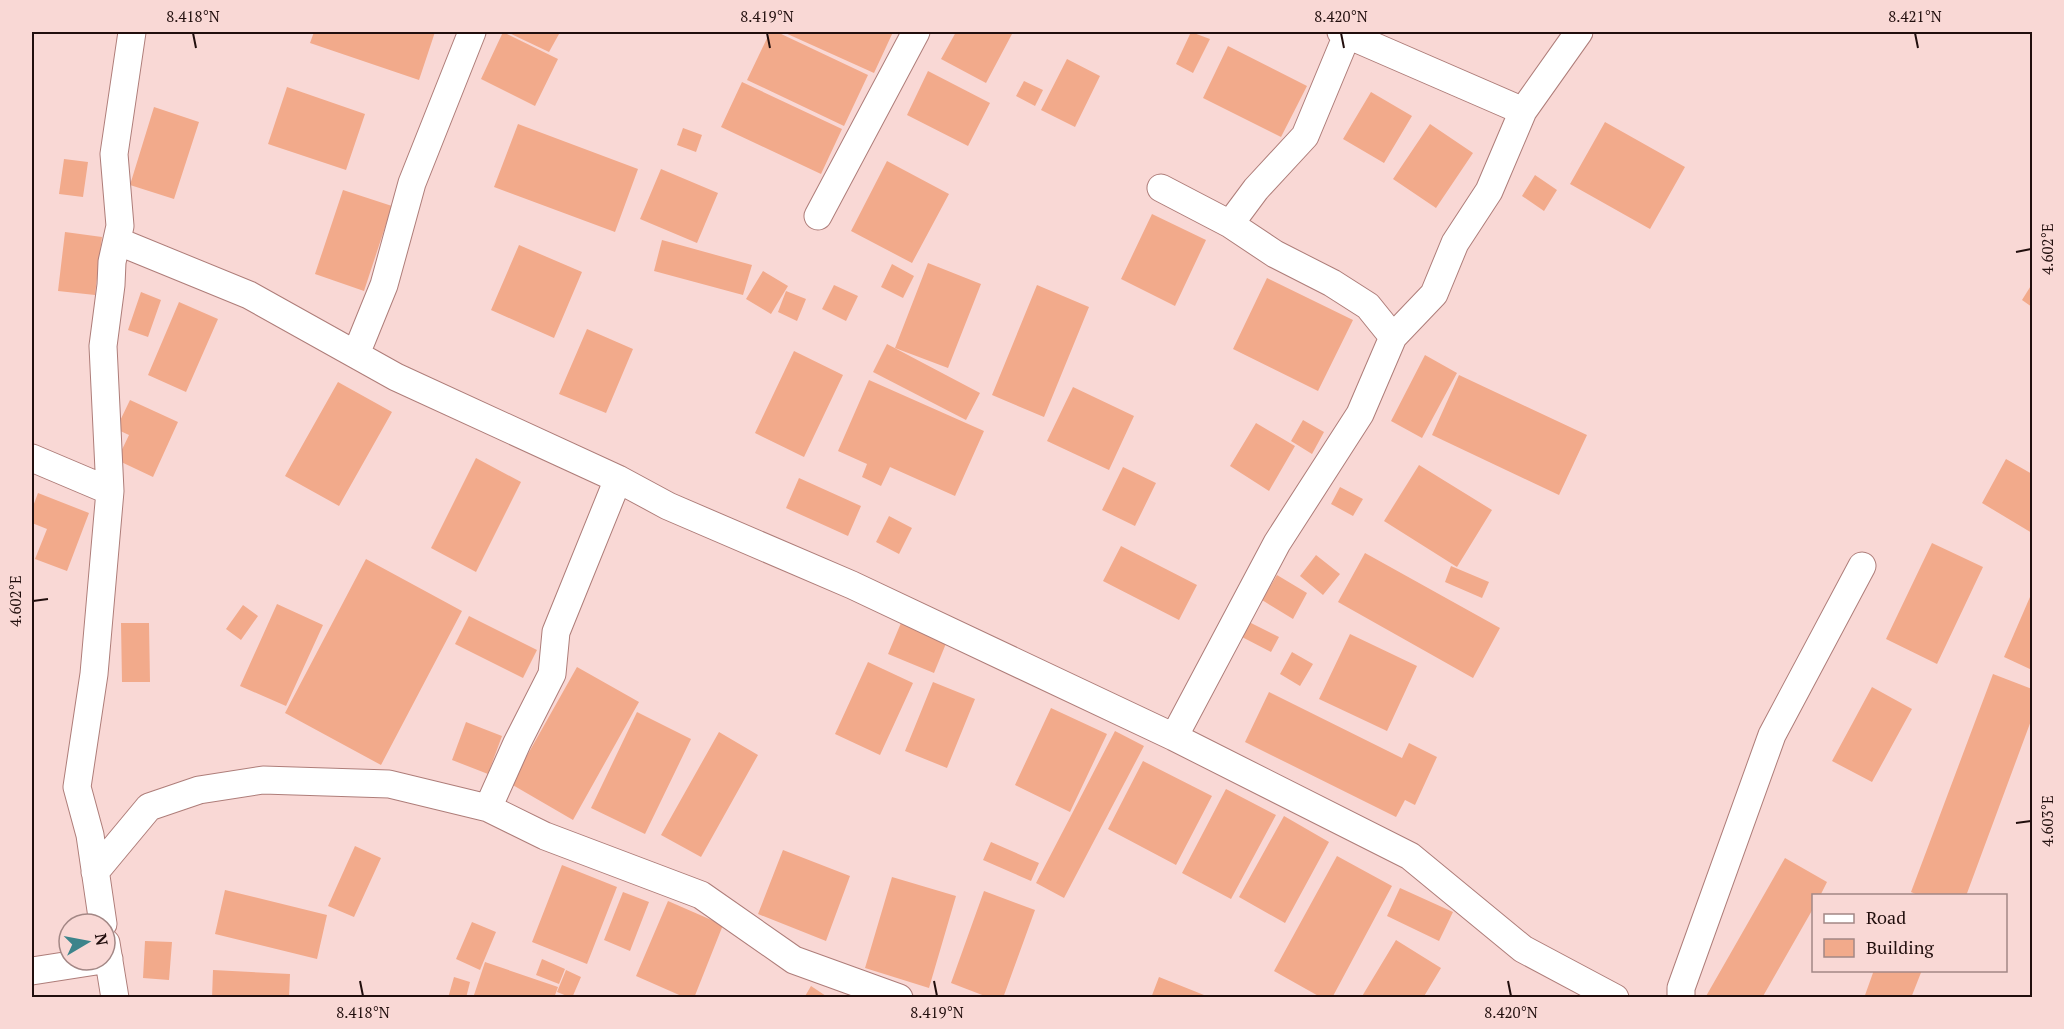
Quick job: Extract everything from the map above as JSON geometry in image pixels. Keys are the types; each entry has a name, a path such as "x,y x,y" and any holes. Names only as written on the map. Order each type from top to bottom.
{"street":[{"path":"101,912 90,835 77,787 94,674 110,491 103,346 112,262 120,226 114,154 132,32"},
{"path":"356,354 384,285 412,183 472,32"},
{"path":"818,216 916,32"},
{"path":"1174,737 1277,543 1360,414 1393,338 1434,294 1455,243 1489,191 1522,111 1579,32"},
{"path":"1230,224 1256,189 1305,136 1344,33 1522,111"},
{"path":"1161,188 1230,224 1275,254 1332,282 1368,306 1393,338"},
{"path":"117,241 249,295 396,377 618,479 668,506 852,585 1174,737 1410,856 1523,949 1615,998"},
{"path":"32,458 110,491"},
{"path":"488,808 517,743 552,674 556,632 618,479"},
{"path":"1681,998 1681,988 1772,735 1862,566"},
{"path":"94,872 149,807 210,788 263,780 388,784 488,808 545,836 701,895 794,960 899,998"},
{"path":"32,971 57,963"},
{"path":"111,972 115,998"}],"building":[{"path":"314,32 435,32 419,80 310,43"},
{"path":"503,32 558,59 535,106 481,79"},
{"path":"507,32 555,32 559,34 549,52"},
{"path":"770,32 777,32 868,75 844,126 747,80"},
{"path":"783,32 893,32 874,73"},
{"path":"956,32 1008,32 1012,34 986,83 941,59"},
{"path":"1191,32 1210,39 1193,73 1176,64"},
{"path":"1228,46 1307,86 1281,137 1203,98"},
{"path":"1067,59 1100,76 1075,127 1041,110"},
{"path":"928,71 990,103 968,146 907,115"},
{"path":"1024,81 1043,90 1035,106 1016,96"},
{"path":"742,82 842,129 821,174 721,127"},
{"path":"287,87 365,114 346,170 268,144"},
{"path":"1371,92 1412,116 1384,163 1343,139"},
{"path":"154,107 199,122 174,199 130,185"},
{"path":"1605,122 1685,167 1650,229 1570,184"},
{"path":"518,124 638,169 615,232 494,187"},
{"path":"1430,124 1473,153 1436,208 1393,179"},
{"path":"683,128 702,135 696,152 677,145"},
{"path":"64,159 88,162 83,197 59,194"},
{"path":"887,161 949,194 912,263 851,231"},
{"path":"661,169 718,193 697,243 640,219"},
{"path":"1535,175 1557,190 1544,211 1522,196"},
{"path":"343,190 392,206 364,291 315,274"},
{"path":"1152,214 1206,240 1175,306 1121,279"},
{"path":"65,232 102,237 95,295 58,291"},
{"path":"662,240 752,265 743,295 654,271"},
{"path":"519,245 582,272 554,338 491,310"},
{"path":"928,263 981,284 948,368 895,348"},
{"path":"892,264 914,276 903,298 881,287"},
{"path":"763,271 788,286 771,314 746,299"},
{"path":"1267,278 1353,320 1318,391 1233,349"},
{"path":"2032,284 2032,307 2022,300"},
{"path":"834,285 858,296 846,321 822,309"},
{"path":"1037,285 1089,307 1044,417 992,395"},
{"path":"786,291 806,299 797,321 778,312"},
{"path":"141,292 161,300 148,337 128,330"},
{"path":"179,302 218,319 186,392 148,375"},
{"path":"587,329 633,349 606,413 559,394"},
{"path":"887,344 980,393 966,420 873,372"},
{"path":"794,351 843,375 804,457 755,433"},
{"path":"1425,355 1457,373 1422,438 1391,421"},
{"path":"1459,375 1587,435 1559,495 1432,435"},
{"path":"869,380 984,431 955,496 890,467 881,486 862,477 867,464 838,451"},
{"path":"338,382 392,412 339,506 285,476"},
{"path":"1073,387 1134,416 1109,470 1047,441"},
{"path":"130,400 178,422 153,477 117,460 129,435 116,429"},
{"path":"1303,420 1324,432 1312,454 1291,441"},
{"path":"1256,423 1295,446 1269,491 1230,466"},
{"path":"476,458 521,482 476,572 431,548"},
{"path":"2006,459 2032,474 2032,533 1982,503"},
{"path":"1419,465 1492,510 1457,567 1384,521"},
{"path":"1123,467 1156,483 1135,526 1102,510"},
{"path":"799,478 861,506 848,536 786,508"},
{"path":"1340,487 1363,499 1353,516 1331,504"},
{"path":"38,493 89,513 67,571 35,559 47,529 32,523 32,509"},
{"path":"889,516 912,528 899,554 876,542"},
{"path":"1932,543 1983,567 1937,664 1886,639"},
{"path":"1121,546 1197,585 1179,620 1103,581"},
{"path":"1365,553 1500,628 1473,678 1338,602"},
{"path":"1316,555 1340,574 1323,595 1300,576"},
{"path":"366,559 462,611 381,765 285,713"},
{"path":"1451,566 1489,582 1482,598 1445,582"},
{"path":"1277,575 1307,593 1293,619 1262,600"},
{"path":"2030,597 2032,598 2032,670 2004,657"},
{"path":"277,604 323,625 286,706 240,686"},
{"path":"243,605 258,616 241,640 226,629"},
{"path":"469,616 537,650 523,678 455,644"},
{"path":"1249,622 1279,637 1271,652 1242,637"},
{"path":"121,623 149,623 150,682 122,682"},
{"path":"901,623 947,641 934,673 888,654"},
{"path":"1350,634 1417,666 1387,731 1319,699"},
{"path":"1292,652 1313,664 1300,686 1280,674"},
{"path":"868,662 913,683 880,755 835,734"},
{"path":"577,667 639,702 573,820 511,784"},
{"path":"1993,674 2032,689 2032,718 1967,894 1916,894 1911,892"},
{"path":"933,682 975,699 947,768 905,751"},
{"path":"1872,687 1912,709 1872,782 1832,761"},
{"path":"1269,692 1402,758 1409,743 1437,757 1415,805 1405,800 1396,817 1245,742"},
{"path":"1051,708 1107,734 1070,812 1015,785"},
{"path":"637,712 691,739 645,834 591,808"},
{"path":"466,722 502,736 488,774 452,760"},
{"path":"1115,731 1144,746 1064,898 1036,883"},
{"path":"719,732 758,755 701,857 661,835"},
{"path":"1143,761 1212,796 1176,865 1108,829"},
{"path":"1226,789 1276,815 1231,899 1182,873"},
{"path":"1284,816 1329,842 1285,923 1239,897"},
{"path":"991,842 1039,863 1031,881 983,860"},
{"path":"355,846 381,858 354,917 328,906"},
{"path":"783,850 850,876 826,941 758,914"},
{"path":"1337,856 1392,886 1332,998 1322,998 1274,971"},
{"path":"1785,858 1827,882 1821,894 1812,894 1812,910 1762,998 1705,998"},
{"path":"562,865 617,887 587,964 532,942"},
{"path":"892,877 956,896 929,988 865,968"},
{"path":"1400,888 1453,912 1439,941 1387,916"},
{"path":"225,890 327,915 317,959 215,934"},
{"path":"984,891 1035,910 1003,998 990,998 951,983"},
{"path":"623,892 649,902 630,951 604,940"},
{"path":"668,901 723,925 694,998 686,998 636,976"},
{"path":"472,922 496,932 480,970 456,959"},
{"path":"1396,940 1441,968 1423,998 1361,998"},
{"path":"145,941 172,942 169,980 143,978"},
{"path":"542,959 565,969 559,984 536,975"},
{"path":"485,962 558,987 554,998 473,998"},
{"path":"213,970 290,974 289,998 212,998"},
{"path":"566,970 581,977 572,998 557,992"},
{"path":"1873,972 1921,972 1911,998 1864,998"},
{"path":"454,977 470,982 466,998 448,998"},
{"path":"1159,977 1209,997 1209,998 1151,998"},
{"path":"811,986 829,998 804,998"}]}
